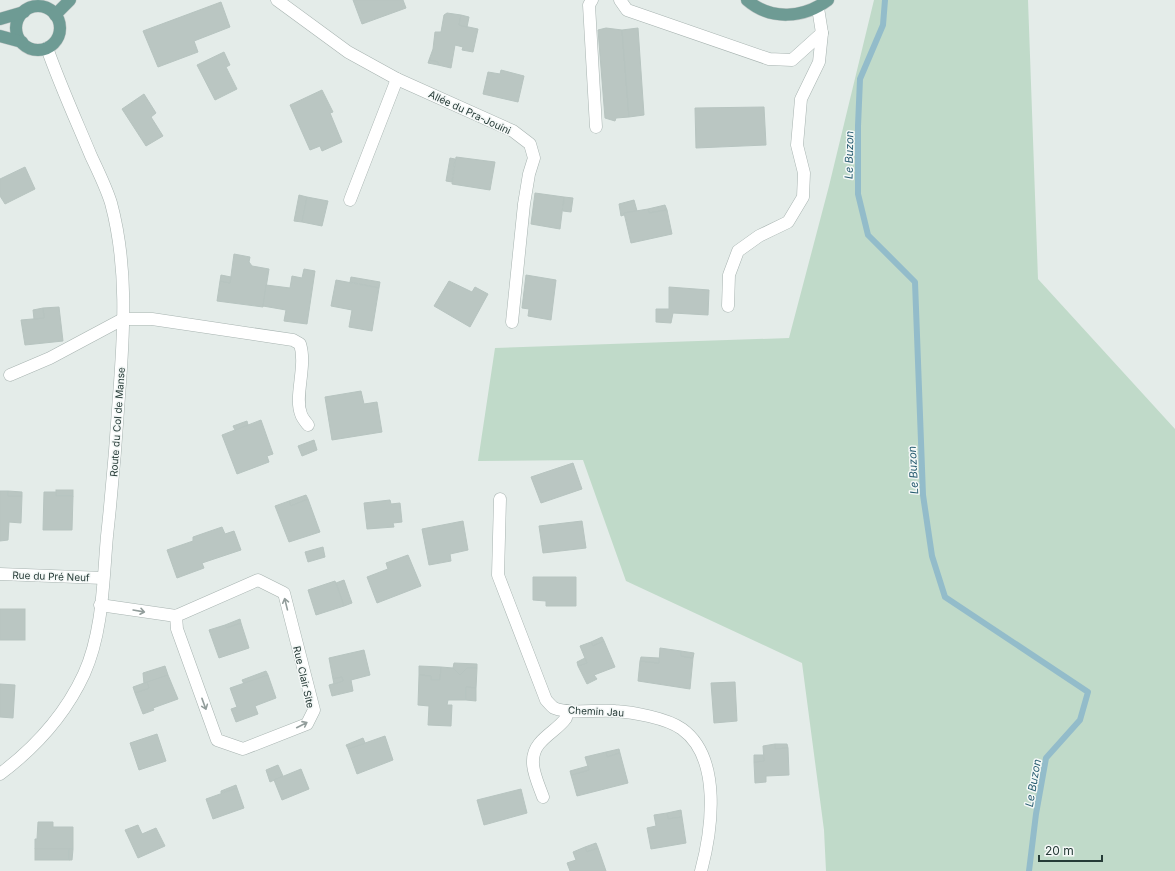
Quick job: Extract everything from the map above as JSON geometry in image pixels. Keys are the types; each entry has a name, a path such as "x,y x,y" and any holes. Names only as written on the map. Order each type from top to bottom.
{"main road":[{"path":"55,15 70,0"},
{"path":"747,0 756,8 785,15 802,14 818,8 828,0"},
{"path":"0,19 24,12 37,6 44,7 55,15 58,21 59,33 57,40 47,48 34,49 22,42 0,36"},
{"path":"22,42 18,37 17,23 24,12"}],"street":[{"name":"Allée du Pra-Jouini","path":"277,0 348,52 397,80 513,131 530,144 534,158 529,174 524,204 512,322"},
{"path":"592,0 589,5 596,127"},
{"path":"620,0 627,10 769,59 792,60 822,33"},
{"path":"728,306 729,275 738,251 759,236 788,222 803,198 804,173 797,145 802,99 818,62 822,33 818,8"},
{"name":"Route du Col de Manse","path":"0,774 19,760 43,737 67,704 84,672 97,634 113,483 124,319 123,280 118,239 110,202 66,98 47,48"},
{"path":"350,200 397,80"},
{"path":"10,375 50,358 124,319 152,318 293,340 300,344 303,354 300,415 308,425"},
{"name":"Chemin Jau","path":"500,499 498,575 546,700 553,708 567,710 615,711 653,717 681,728 695,742 705,762 711,804 709,828 701,871"},
{"name":"Rue du Pré Neuf","path":"0,574 103,578"},
{"name":"Rue Clair Site","path":"258,580 284,593 314,710 307,724 243,749 217,740 177,629 176,616 258,580"},
{"path":"100,605 176,616"},
{"path":"543,797 534,772 533,758 539,744 566,718 567,710"}],"green space":[{"path":"874,0 1028,0 1038,279 1175,429 1175,871 826,871 824,830 802,663 626,581 583,460 478,461 495,348 789,338 829,186"}],"building":[{"path":"353,0 403,0 406,8 362,24"},
{"path":"221,2 230,27 194,41 198,52 158,67 143,31"},
{"path":"447,13 461,15 459,25 478,29 473,52 462,50 463,47 455,45 451,68 438,65 438,62 429,60 433,49 435,32 441,32 444,15"},
{"path":"461,15 469,17 467,27 459,25"},
{"path":"606,28 622,30 629,117 616,118 615,121 605,118 598,30"},
{"path":"638,28 644,115 629,117 622,30"},
{"path":"224,52 230,65 226,67 237,89 215,100 197,65"},
{"path":"429,60 438,62 438,65 428,63"},
{"path":"501,70 524,76 518,102 483,94 488,72 500,74"},
{"path":"322,90 333,112 330,113 342,142 322,151 320,146 310,150 290,105"},
{"path":"144,94 156,113 151,117 163,136 146,146 122,109"},
{"path":"764,107 766,145 696,148 695,108"},
{"path":"456,157 495,162 490,190 452,184"},
{"path":"450,158 455,159 452,182 446,181"},
{"path":"25,167 35,189 5,204 0,196 0,179"},
{"path":"535,193 564,197 560,229 531,224"},
{"path":"299,195 307,197 302,222 294,221"},
{"path":"307,197 328,201 322,226 302,222"},
{"path":"564,197 573,198 571,212 563,211"},
{"path":"634,200 637,211 624,213 624,215 621,216 619,204"},
{"path":"665,205 667,210 649,213 648,209"},
{"path":"648,209 649,213 667,210 672,234 631,243 624,213"},
{"path":"234,254 250,257 249,262 252,266 269,269 263,307 217,301 220,281 230,283"},
{"path":"304,269 315,271 307,324 284,321 286,310 263,306 266,285 290,288 292,276 302,278"},
{"path":"221,275 231,277 230,283 220,281"},
{"path":"526,275 556,280 551,320 528,316 529,309 522,308"},
{"path":"351,277 380,282 379,288 350,282"},
{"path":"336,280 379,288 372,331 349,327 352,310 331,306"},
{"path":"449,281 472,292 475,287 488,294 470,327 434,306"},
{"path":"669,287 709,290 708,315 673,313 671,323 656,322 656,309 669,309"},
{"path":"59,307 63,341 25,345 21,320 44,318 43,308"},
{"path":"43,308 44,318 34,319 33,310"},
{"path":"361,391 364,404 377,402 382,432 332,440 325,397"},
{"path":"261,420 273,454 267,456 269,462 237,474 222,435"},
{"path":"247,421 248,425 235,430 233,426"},
{"path":"314,440 317,450 302,456 298,446"},
{"path":"573,463 582,489 541,503 531,477"},
{"path":"56,490 73,490 73,496 56,496"},
{"path":"0,491 8,491 8,496 22,496 21,523 9,522 8,540 0,541"},
{"path":"8,491 22,492 22,496 8,496"},
{"path":"44,492 56,492 56,496 73,496 72,530 43,530"},
{"path":"306,495 308,499 291,506 289,501"},
{"path":"308,499 320,532 289,542 275,506 289,501 291,506"},
{"path":"390,500 391,504 400,503 402,522 393,523 394,527 367,529 364,503"},
{"path":"463,521 468,550 450,554 451,561 429,565 422,529"},
{"path":"582,521 586,548 543,553 539,526"},
{"path":"222,527 225,534 234,531 241,550 202,563 204,568 177,578 167,550 193,541 193,537"},
{"path":"323,547 325,557 308,562 305,552"},
{"path":"408,555 421,586 377,603 367,577 388,569 386,563"},
{"path":"533,577 576,577 576,606 546,606 546,601 533,600"},
{"path":"344,580 352,603 344,606 336,583"},
{"path":"335,581 344,606 316,615 308,590"},
{"path":"0,609 25,609 25,640 0,640"},
{"path":"240,619 241,623 227,628 225,625"},
{"path":"241,623 249,648 219,658 209,630 225,625 227,628"},
{"path":"602,637 604,641 593,646 591,642"},
{"path":"604,641 615,667 594,675 597,679 587,684 578,666 587,663 580,646 591,642 593,646"},
{"path":"660,648 681,651 681,656 693,658 690,689 638,681 640,661 659,663"},
{"path":"364,650 370,675 351,680 353,691 332,696 329,685 343,681 342,677 333,679 329,658"},
{"path":"681,651 694,653 693,658 681,656"},
{"path":"641,657 659,658 659,663 640,661"},
{"path":"585,658 587,663 578,666 577,662"},
{"path":"454,663 477,664 477,668 467,668 460,675 453,668"},
{"path":"165,666 168,675 144,684 143,673"},
{"path":"419,666 441,667 440,680 431,680 431,676 419,675"},
{"path":"441,667 453,668 460,675 467,668 477,668 476,688 466,687 466,700 448,700 447,705 452,705 451,726 428,725 429,706 418,705 419,675 431,676 431,680 440,680"},
{"path":"266,671 268,675 244,684 242,680"},
{"path":"168,675 178,699 153,708 154,710 143,714 135,693 149,688 147,682"},
{"path":"268,675 276,698 255,706 258,714 236,722 231,709 237,707 230,688"},
{"path":"342,677 343,681 334,684 333,679"},
{"path":"147,682 149,688 135,693 133,687"},
{"path":"735,682 737,721 714,723 711,683"},
{"path":"0,684 15,685 13,718 0,717"},
{"path":"466,687 476,688 476,701 466,700"},
{"path":"157,734 166,761 139,770 130,743"},
{"path":"385,736 393,760 357,774 348,749"},
{"path":"363,738 365,743 348,749 346,745"},
{"path":"775,744 787,744 788,748 775,749"},
{"path":"775,744 775,749 788,748 789,775 766,776 766,782 755,783 754,762 764,761 763,746"},
{"path":"619,749 620,753 607,757 606,752"},
{"path":"606,752 607,757 620,753 628,783 577,796 571,775 589,770 585,757"},
{"path":"754,755 763,755 764,761 754,762"},
{"path":"278,765 283,776 270,782 266,770"},
{"path":"588,766 589,770 571,775 570,771"},
{"path":"301,769 309,789 282,800 274,780"},
{"path":"236,785 237,788 221,793 221,791"},
{"path":"237,788 244,808 213,819 206,799"},
{"path":"521,789 527,813 484,825 477,800"},
{"path":"681,810 682,817 668,819 667,813"},
{"path":"667,813 668,819 682,817 686,843 651,849 647,828 656,826 654,815"},
{"path":"38,822 53,822 53,827 73,827 73,849 35,849"},
{"path":"138,825 142,834 156,828 165,846 138,858 125,830"},
{"path":"596,843 598,848 587,852 585,847"},
{"path":"585,847 587,852 598,848 606,871 570,871 567,863 576,860 573,852"},
{"path":"35,849 69,849 69,860 35,860"},
{"path":"69,849 73,849 72,860 69,860"}],"waterway":[{"name":"Le Buzon","path":"885,0 883,25 860,79 858,194 868,235 915,282 923,495 932,556 945,597 1088,692 1080,720 1046,758 1036,814 1029,871"}]}
